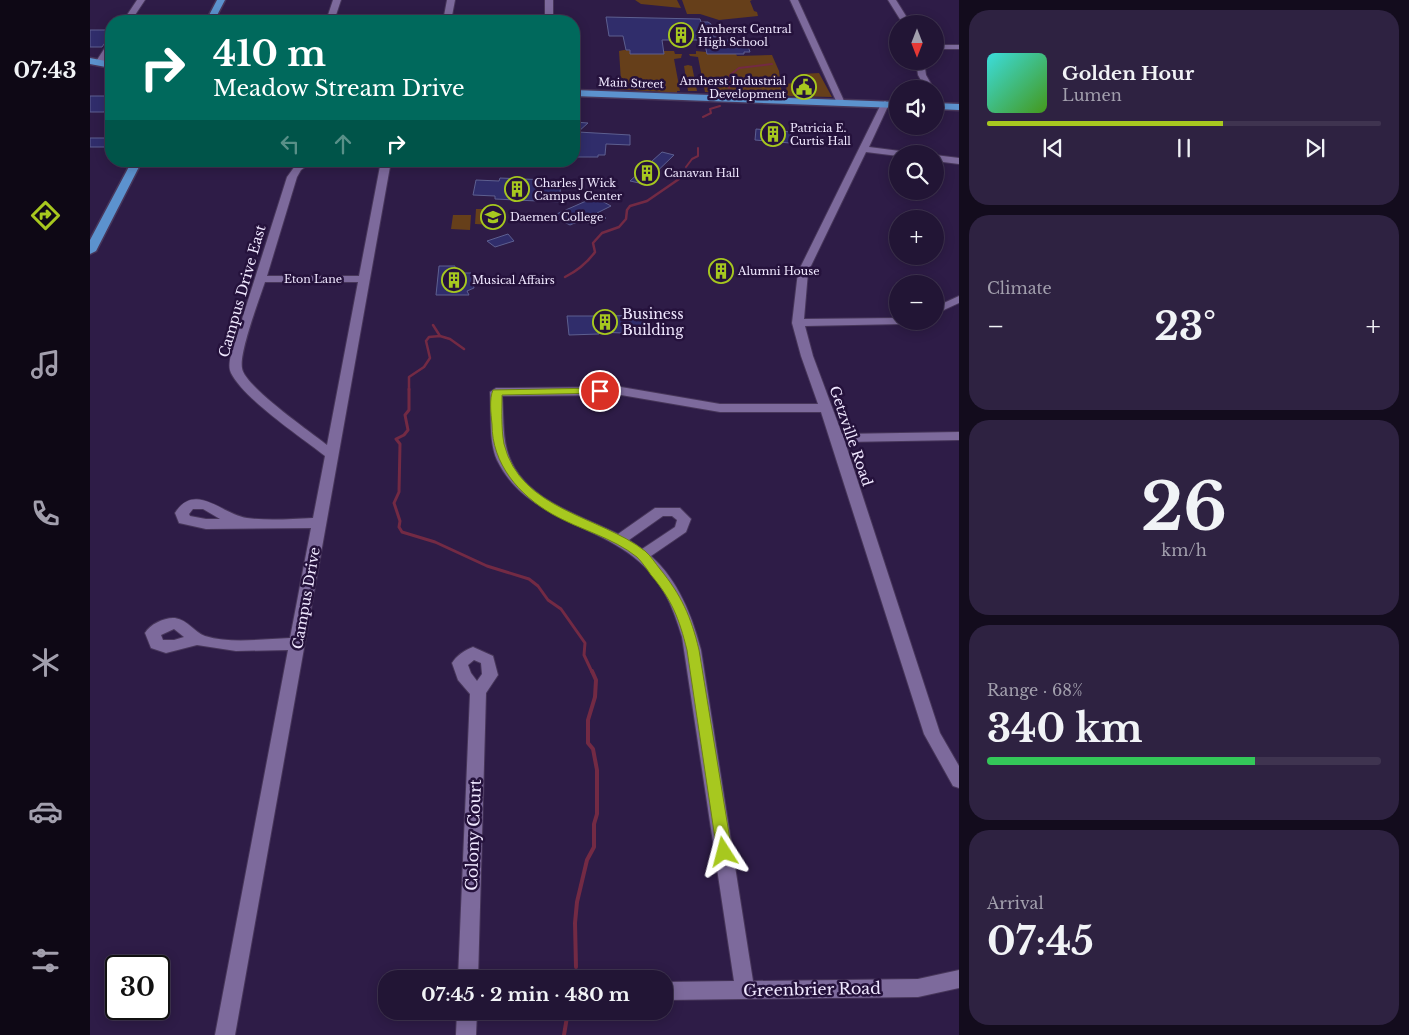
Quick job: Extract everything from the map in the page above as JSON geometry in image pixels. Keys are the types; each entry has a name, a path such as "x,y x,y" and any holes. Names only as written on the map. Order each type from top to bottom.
{"main road":[{"path":"213,15 221,0"},
{"name":"Main Street","path":"580,93 889,104"},
{"path":"944,106 959,107"},
{"path":"90,251 134,167"}],"street":[{"path":"131,15 141,0"},
{"path":"332,15 337,0"},
{"path":"448,15 451,0"},
{"path":"549,0 549,15"},
{"path":"794,0 842,102"},
{"path":"892,0 901,15"},
{"path":"944,47 959,47"},
{"path":"95,62 105,51"},
{"name":"Getzville Road","path":"889,107 864,149 803,272 798,323 807,356 837,438 932,734 959,781"},
{"path":"864,149 889,152"},
{"path":"944,159 959,161"},
{"name":"Campus Drive East","path":"300,167 292,177 260,279 236,359 237,374 254,393 332,455"},
{"name":"Campus Drive","path":"225,1035 385,167"},
{"name":"Eton Lane","path":"260,279 365,280"},
{"path":"944,306 959,299"},
{"path":"798,323 889,321"},
{"path":"745,990 716,793 690,635 673,594 642,555 619,540 557,511 536,498 516,479 503,459 499,444 496,392 621,391 714,408 826,408"},
{"path":"837,438 959,436"},
{"path":"619,540 660,511 675,512 684,518 681,529 642,555"},
{"path":"249,523 320,523"},
{"path":"198,640 222,644 298,644"},
{"name":"Colony Court","path":"468,970 478,692"},
{"name":"Greenbrier Road","path":"673,991 918,988 959,979"},
{"path":"466,1035 467,1020"}],"shaded area":[{"path":"635,0 677,0 681,8 641,4"},
{"path":"682,0 752,0 750,1 758,16 719,20 700,14 687,14"},
{"path":"619,51 664,54 664,51 674,51 675,54 682,54 681,58 674,59 680,91 677,91 677,93 616,89 617,83 621,81"},
{"path":"696,51 706,52 707,54 736,54 737,56 772,55 779,71 782,96 705,92 698,57 690,56 689,54 696,54"},
{"path":"684,66 692,66 697,91 688,91"},
{"path":"819,73 832,97 787,95 786,84 801,82 799,75"},
{"path":"476,209 496,209 495,225 475,224"},
{"path":"453,215 471,215 470,230 451,229"}],"building":[{"name":"Amherst Central High School","path":"606,17 700,19 701,22 711,24 714,37 722,37 722,40 746,40 750,52 744,52 744,54 707,54 704,40 662,40 664,54 630,54 630,50 626,50 623,36 609,36"},
{"path":"90,30 105,30 105,43 102,47 90,47"},
{"path":"90,96 105,96 104,112 90,112"},
{"path":"580,122 588,123 580,130"},
{"name":"Patricia E. Curtis Hall","path":"756,129 791,132 790,143 755,140"},
{"path":"580,132 630,135 630,145 606,144 605,155 598,155 598,157 580,157"},
{"path":"90,138 105,138 105,147 90,147"},
{"name":"Canavan Hall","path":"662,152 674,155 644,184 630,181"},
{"name":"Charles J Wick Campus Center","path":"500,178 547,180 546,182 561,183 559,202 495,199 495,196 473,195 476,180 499,181"},
{"path":"593,198 611,206 597,213 606,218 592,225 582,220 570,225 552,216"},
{"path":"508,234 514,241 495,247 487,241"},
{"name":"Musical Affairs","path":"439,266 455,266 455,273 471,273 474,288 467,291 469,295 436,295"},
{"name":"Business Building","path":"602,313 610,316 642,315 645,334 599,332 599,334 569,335 567,316 598,316"}],"waterway":[{"path":"729,88 730,75 739,68 772,64"},
{"path":"703,117 711,113 710,109 720,106"},
{"path":"686,167 692,159 698,156 698,148"},
{"path":"565,277 582,266 592,256 595,252 593,243 602,233 619,227 626,219 627,210 630,206 647,201 679,179"},
{"path":"433,325 440,336"},
{"path":"440,336 450,339 464,349"},
{"path":"440,336 429,337 426,341 430,358 424,367 409,377 409,410 405,415 408,430 404,435 396,439 400,444 399,492 394,503 400,521 399,527 402,532 435,542 487,566 529,579 538,586 548,600 561,609 585,643 584,655 592,672"},
{"path":"576,967 575,923 577,902 587,860 594,847 594,824 597,814 597,770 593,749 588,743 588,720 595,697 596,680 592,671"},
{"path":"564,1035 566,1020"}],"place":[{"name":"Amherst Central High School","path":"681,35"},
{"name":"Amherst Industrial Development","path":"804,87"},
{"name":"Patricia E. Curtis Hall","path":"773,134"},
{"name":"Canavan Hall","path":"647,173"},
{"name":"Charles J Wick Campus Center","path":"517,189"},
{"name":"Daemen College","path":"493,217"},
{"name":"Alumni House","path":"721,271"},
{"name":"Musical Affairs","path":"454,280"},
{"name":"Business Building","path":"605,322"}],"route":[{"path":"600,391 496,392 498,402 497,429 503,459 516,479 536,498 557,511 619,540 642,555 673,594 688,628 693,650 724,852"}]}
